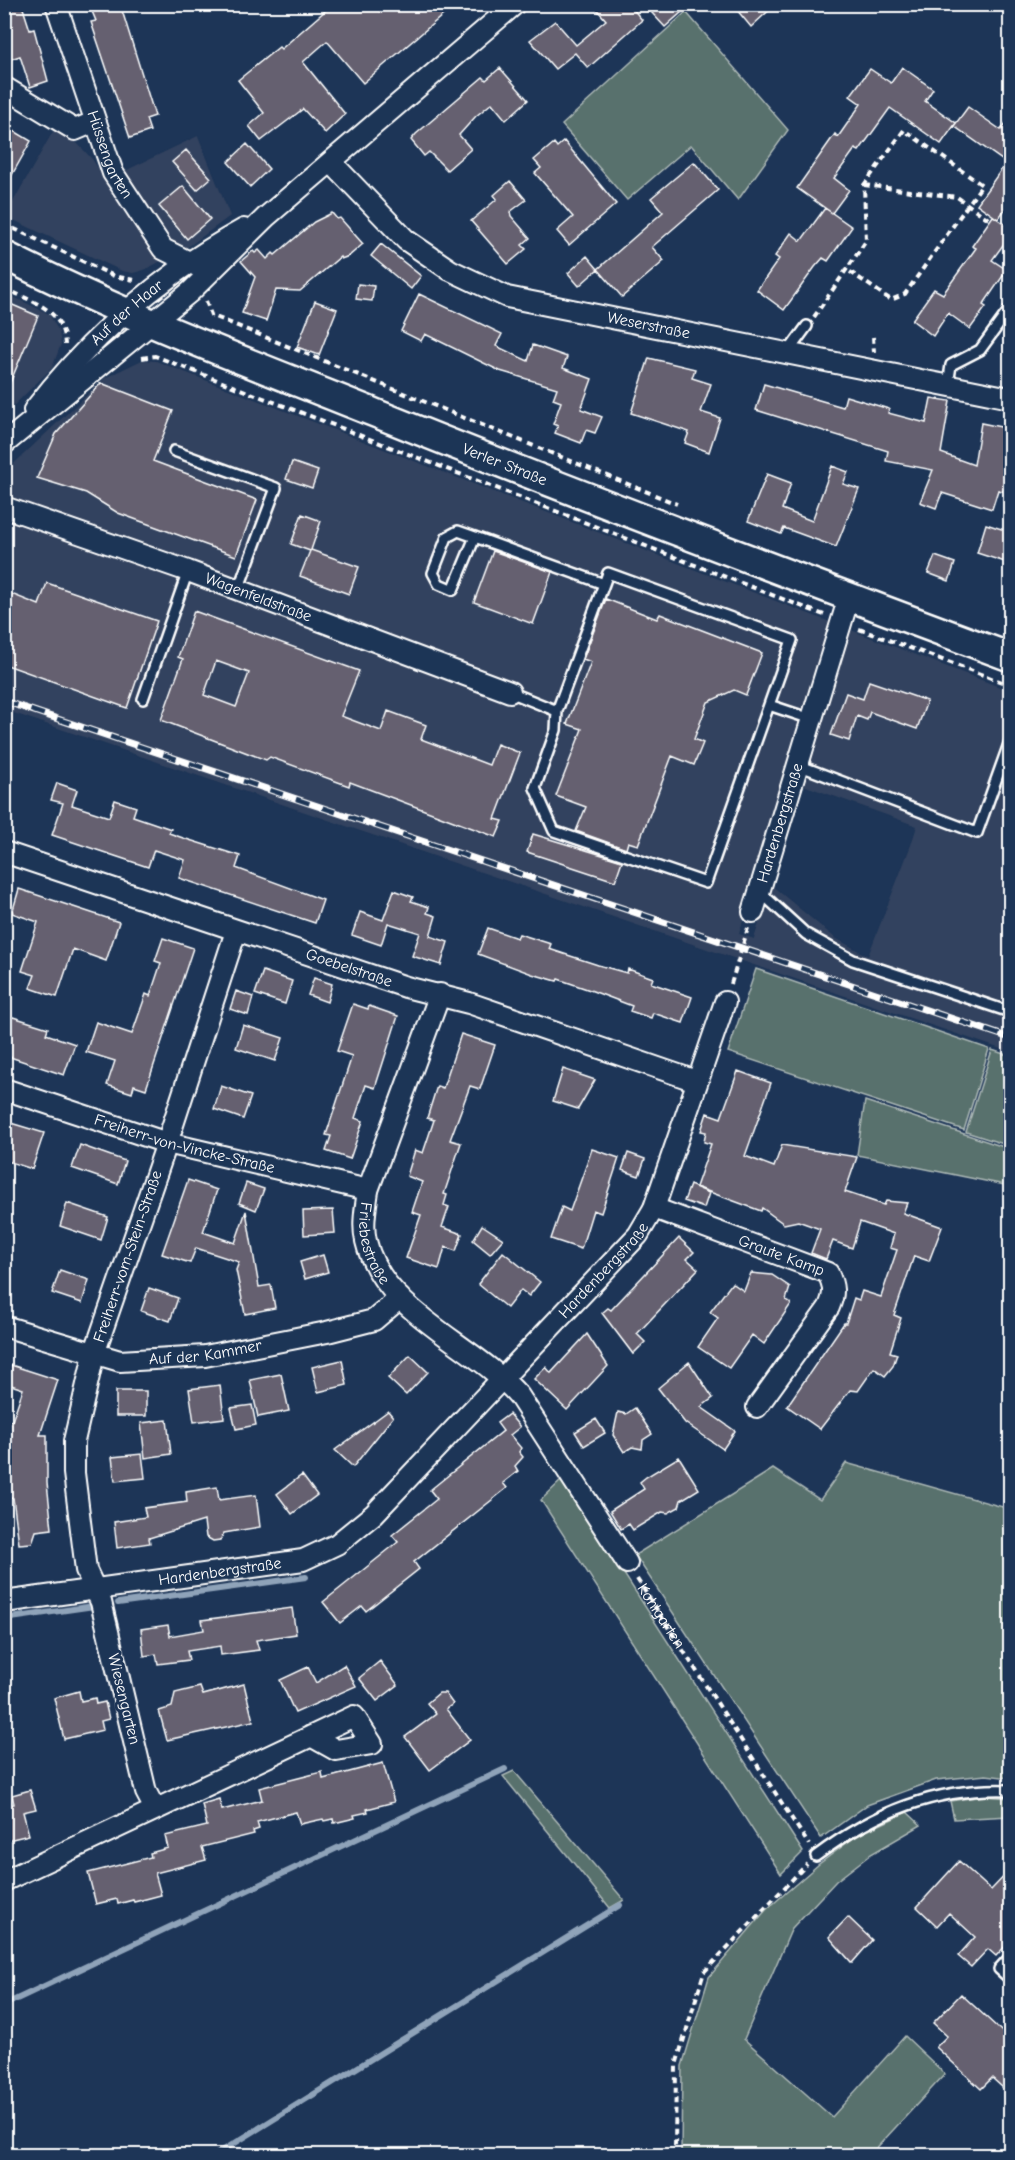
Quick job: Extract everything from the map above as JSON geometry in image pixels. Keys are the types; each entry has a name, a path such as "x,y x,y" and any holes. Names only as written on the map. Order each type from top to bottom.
{"main road":[{"name":"Verler Straße","path":"4,255 152,324 429,435 1011,657"}],"street":[{"name":"Hüssengarten","path":"56,4 94,122 113,173 127,199 163,249 209,272"},
{"name":"Auf der Haar","path":"8,441 152,324 266,217 515,4"},
{"path":"4,87 75,130 94,122"},
{"name":"Weserstraße","path":"331,162 406,240 450,270 507,297 1011,398"},
{"name":"Auf der Haar","path":"8,441 83,350 124,311 189,262 266,217"},
{"name":"Wagenfeldstraße","path":"4,507 188,571 510,692"},
{"name":"Hardenbergstraße","path":"753,912 849,597"},
{"name":"Goebelstraße","path":"4,852 406,987 440,994 696,1081"},
{"name":"Freiherr-vom-Stein-Straße","path":"96,1588 86,1570 74,1473 78,1417 94,1354 167,1143 236,931"},
{"name":"Friebestraße","path":"440,994 369,1190 364,1216 366,1240 379,1272 400,1298 503,1377"},
{"name":"Hardenbergstraße","path":"4,1602 303,1560 337,1544 374,1514 638,1235 654,1208 725,1002"},
{"name":"Freiherr-von-Vincke-Straße","path":"4,1089 167,1143 369,1190"},
{"name":"Graute Kamp","path":"654,1208 828,1273 834,1285 834,1295 829,1306 757,1407"},
{"name":"Auf der Kammer","path":"4,1326 120,1361 205,1356 327,1332 374,1320 400,1298"},
{"path":"503,1377 519,1396 627,1563"},
{"name":"Wiesengarten","path":"96,1588 146,1792 155,1809"},
{"path":"4,1881 311,1736"}],"lane":[{"path":"948,385 951,365 980,350 1011,309"},
{"path":"788,352 807,326"},
{"path":"174,451 276,488 238,590"},
{"path":"476,537 453,590 439,584 433,573 447,537 458,531 476,537 604,584"},
{"path":"143,699 188,571"},
{"path":"608,573 792,640 769,705 706,883 554,831 535,788 556,730 556,711 608,573"},
{"path":"510,692 556,711"},
{"path":"769,705 811,719"},
{"path":"798,765 977,833 1011,741"},
{"path":"759,891 806,934 853,960 1011,1012"},
{"path":"816,1856 850,1830 919,1800 983,1789 1011,1790"},
{"path":"1011,1957 999,1969 1011,1979"}],"path":[{"path":"807,326 846,269 866,241 864,185 904,129 982,185 905,294 891,300 846,269"},
{"path":"864,185 957,197 990,220"},
{"path":"4,224 114,276 139,280"},
{"path":"4,288 48,310 51,305"},
{"path":"205,298 210,317 684,507"},
{"path":"64,334 70,336"},
{"path":"725,1002 753,912"},
{"name":"Kohlgarten","path":"627,1563 816,1856"},
{"path":"672,2156 675,2151 676,2065 704,1972 816,1856"}],"shaded area":[{"path":"55,128 77,143 92,159 106,180 198,136 230,216 188,247 144,270 133,273 122,271 5,216"},
{"path":"5,293 49,314 59,332 61,344 52,368 5,414"},
{"path":"142,360 156,361 830,622 739,934 754,939 771,885 835,938 868,956 911,845 917,826 803,785 851,630 1010,691 1010,1052 5,710 5,472 105,378"}],"green space":[{"path":"686,12 788,130 738,200 691,145 627,200 562,125"},
{"path":"756,969 989,1049 964,1130 728,1052"},
{"path":"992,1050 1010,1056 1010,1146 966,1132"},
{"path":"865,1101 1010,1149 1010,1186 857,1155"},
{"path":"846,1463 1010,1509 1010,1778 986,1775 936,1780 867,1805 821,1838 635,1555 773,1469 820,1500"},
{"path":"563,1479 803,1852 781,1874 541,1500"},
{"path":"514,1771 624,1900 610,1908 503,1776"},
{"path":"983,1796 1010,1798 1010,1816 954,1819 950,1801"},
{"path":"907,1812 921,1825 871,1854 836,1881 792,1928 744,2039 832,2117 905,2036 945,2074 870,2155 681,2155 682,2066 709,1977 766,1910 819,1864 856,1836"}],"building":[{"path":"89,4 120,4 155,116 146,119 150,131 130,138 91,22 96,21"},
{"path":"333,4 373,4 380,12 388,4 456,4 363,83 327,41 303,62 345,114 325,133 303,109 261,141 249,126 264,113 238,80 279,47 281,49"},
{"path":"592,4 629,4 642,20 588,68 575,53 555,69 530,40 555,21 576,45 606,20"},
{"path":"662,4 691,4 665,27 652,13"},
{"path":"732,4 776,4 751,27"},
{"path":"22,5 30,30 34,29 48,81 30,87 20,56 11,59 8,49 4,50 4,10"},
{"path":"902,67 933,89 925,101 956,123 941,144 890,108 859,151 855,149 834,178 849,190 832,213 797,188 835,134 838,137 861,104 850,96 870,69 891,83"},
{"path":"500,68 528,100 506,120 492,103 476,116 459,135 471,149 447,170 429,152 424,156 411,140 416,134 483,77 486,80"},
{"path":"968,107 1001,130 1011,116 1011,201 998,219 977,204 1006,163 954,126"},
{"path":"4,125 31,141 4,189"},
{"path":"564,141 616,204 569,245 557,231 573,217 535,173 541,168 534,160 554,143 557,147"},
{"path":"247,144 269,169 250,187 228,162"},
{"path":"186,150 211,178 197,190 172,162"},
{"path":"694,162 718,190 652,247 664,261 622,297 598,269 663,212 651,198"},
{"path":"510,181 526,200 510,212 511,216 530,238 522,245 526,249 508,264 471,221 497,199 494,195"},
{"path":"183,186 210,219 187,239 159,206"},
{"path":"825,208 852,227 828,261 823,258 815,267 784,310 757,290 779,259 775,256 791,233 801,241"},
{"path":"332,213 337,219 340,218 363,244 349,256 341,259 340,257 300,291 276,290 266,321 242,313 255,277 241,261 253,251 255,253 259,250 267,259 273,253 275,255 314,222"},
{"path":"993,216 1011,228 1011,234 992,260 1007,270 983,305 986,307 970,329 948,313 933,336 912,320 934,289 943,294 976,248 972,246"},
{"path":"381,244 421,276 411,289 371,256"},
{"path":"587,256 598,269 579,286 568,273"},
{"path":"358,284 374,286 372,301 356,299"},
{"path":"419,294 502,334 496,346 528,361 533,345 567,357 563,368 592,379 581,409 602,417 595,433 586,430 581,443 555,433 558,426 553,424 561,402 553,399 557,388 500,371 425,334 421,341 401,331"},
{"path":"315,301 337,309 319,355 297,347"},
{"path":"8,303 38,316 5,395 4,313"},
{"path":"649,358 695,369 692,378 711,384 701,412 720,418 709,452 685,443 689,432 631,413"},
{"path":"101,383 173,411 153,461 257,500 236,556 118,513 86,493 37,478 56,434"},
{"path":"764,384 843,407 846,396 889,409 888,413 926,423 931,398 950,401 941,453 974,465 981,423 1011,429 1011,493 998,490 992,509 942,493 936,508 920,502 933,470 886,461 888,451 756,410"},
{"path":"292,462 318,471 312,488 286,479"},
{"path":"832,466 848,472 843,484 859,489 836,547 784,528 781,534 748,521 767,474 791,483 782,509 812,521"},
{"path":"302,514 321,521 311,550 359,567 349,594 300,576 310,551 291,544"},
{"path":"986,524 1011,532 1011,564 977,553"},
{"path":"493,551 552,572 533,624 474,602"},
{"path":"935,556 955,563 949,581 928,573"},
{"path":"47,583 157,621 127,708 4,664 4,591 39,605"},
{"path":"606,599 657,619 660,614 762,653 746,695 734,690 708,702 694,739 703,743 694,765 672,756 638,845 628,842 626,849 576,831 586,807 556,796 582,729 567,724 591,662 583,659"},
{"path":"194,611 359,671 341,716 381,731 388,711 426,725 421,739 489,765 497,744 520,753 495,819 503,821 496,837 350,782 349,786 270,757 266,760 161,720 183,659 178,657","holes":["216,661 249,673 236,707 204,695"]},
{"path":"869,681 927,701 917,729 870,712 867,720 857,716 849,741 831,735 846,693 863,699"},
{"path":"57,783 77,790 72,805 109,817 115,800 136,807 133,816 171,829 169,833 240,856 236,868 323,900 315,923 179,878 185,860 154,850 148,867 52,835 63,803 51,800"},
{"path":"533,834 622,861 615,881 527,852"},
{"path":"19,889 119,922 106,961 73,949 57,997 30,988 35,975 22,971 38,922 12,913"},
{"path":"394,890 413,897 411,901 429,907 427,913 436,916 430,936 448,942 441,965 412,956 420,933 388,923 381,945 352,935 360,912 383,920"},
{"path":"488,928 517,938 519,934 551,944 549,949 598,965 627,973 628,969 653,978 651,983 692,997 683,1023 653,1013 651,1018 630,1011 632,1006 590,990 558,979 557,981 532,974 478,954"},
{"path":"163,938 193,948 146,1089 134,1085 132,1093 107,1085 115,1061 86,1052 96,1022 132,1034 146,994 150,996 161,963 155,961"},
{"path":"263,971 292,981 285,1004 255,994"},
{"path":"314,978 332,984 327,1002 308,995"},
{"path":"236,991 253,997 248,1015 230,1009"},
{"path":"353,1004 368,1009 369,1006 398,1016 375,1088 366,1085 355,1118 363,1121 350,1159 326,1151 331,1136 326,1135 352,1056 337,1051"},
{"path":"13,1017 48,1028 46,1034 75,1044 64,1075 4,1055 4,1025 6,1020"},
{"path":"243,1025 283,1038 275,1061 236,1048"},
{"path":"461,1034 495,1045 480,1089 470,1086 450,1140 461,1143 444,1194 447,1195 444,1205 449,1207 442,1227 462,1234 456,1251 445,1247 439,1269 406,1258 421,1215 412,1212 422,1182 407,1176 415,1150 423,1153 434,1120 427,1118 437,1086 443,1088"},
{"path":"563,1069 595,1080 578,1109 553,1101"},
{"path":"738,1071 771,1083 745,1156 774,1167 782,1145 857,1157 845,1192 884,1205 886,1201 907,1203 903,1213 942,1227 929,1261 914,1256 894,1315 901,1318 890,1352 897,1354 893,1366 885,1376 874,1368 858,1391 850,1390 820,1429 787,1406 846,1323 854,1298 859,1300 862,1291 881,1297 897,1250 890,1248 894,1234 860,1222 852,1248 833,1241 826,1259 811,1253 820,1229 798,1221 784,1224 762,1208 761,1211 696,1187 711,1144 704,1142 706,1132 701,1131 707,1113 721,1118"},
{"path":"221,1086 251,1096 243,1119 214,1109"},
{"path":"4,1121 44,1133 32,1169 4,1160"},
{"path":"80,1145 125,1161 118,1184 72,1168"},
{"path":"592,1149 619,1158 601,1213 593,1210 581,1249 551,1239 562,1207 570,1211"},
{"path":"628,1153 645,1159 639,1176 622,1170"},
{"path":"188,1180 217,1190 203,1232 235,1243 246,1211 259,1287 271,1285 275,1308 245,1314 236,1270 239,1262 196,1248 190,1263 162,1254"},
{"path":"246,1183 264,1189 256,1210 239,1203"},
{"path":"690,1185 709,1193 704,1208 684,1201"},
{"path":"67,1203 108,1217 101,1240 60,1226"},
{"path":"333,1210 335,1233 304,1235 303,1211"},
{"path":"482,1225 503,1239 490,1254 473,1240"},
{"path":"679,1238 694,1252 687,1259 698,1269 637,1334 645,1342 633,1354 602,1313 608,1308 611,1310"},
{"path":"503,1252 540,1282 529,1296 521,1290 507,1308 478,1284"},
{"path":"323,1255 328,1272 305,1279 300,1262"},
{"path":"60,1270 89,1280 82,1303 52,1293"},
{"path":"751,1273 772,1275 790,1287 786,1300 791,1304 764,1344 752,1335 729,1368 698,1347 718,1318 710,1312 732,1283 744,1291"},
{"path":"149,1288 178,1298 170,1321 141,1311"},
{"path":"587,1334 608,1366 567,1410 534,1379 546,1367 551,1373"},
{"path":"410,1355 428,1372 406,1395 388,1378"},
{"path":"342,1360 347,1385 318,1392 312,1367"},
{"path":"689,1362 713,1398 701,1407 735,1431 723,1449 685,1423 658,1388"},
{"path":"11,1365 58,1380 40,1435 47,1435 47,1483 52,1529 36,1531 32,1543 19,1544 13,1498 4,1499 4,1420 12,1421 23,1389 5,1383"},
{"path":"281,1374 289,1411 258,1417 250,1380"},
{"path":"220,1385 224,1418 194,1422 189,1389"},
{"path":"116,1391 146,1391 146,1416 116,1416"},
{"path":"252,1405 256,1425 236,1429 231,1408"},
{"path":"635,1408 652,1434 643,1440 642,1449 632,1447 624,1452 613,1435 618,1412 626,1414"},
{"path":"388,1411 393,1417 353,1467 335,1450"},
{"path":"509,1414 520,1427 510,1435 521,1448 519,1452 523,1457 515,1466 518,1471 503,1483 507,1488 414,1562 419,1569 366,1611 362,1606 340,1623 323,1602 398,1542 392,1535 437,1499 430,1490 503,1431 497,1423"},
{"path":"596,1419 605,1433 584,1446 575,1432"},
{"path":"167,1420 171,1454 145,1458 141,1423"},
{"path":"142,1454 145,1478 115,1481 112,1457"},
{"path":"679,1457 699,1489 681,1500 679,1507 668,1513 662,1512 633,1530 629,1524 621,1529 610,1511 644,1489 640,1482 646,1477"},
{"path":"302,1475 317,1495 292,1514 277,1494"},
{"path":"217,1487 219,1500 256,1495 260,1527 224,1533 220,1540 213,1541 206,1537 204,1521 149,1538 150,1543 117,1548 114,1522 146,1517 144,1508 187,1502 186,1492"},
{"path":"292,1608 296,1634 256,1640 259,1650 221,1655 220,1646 187,1651 189,1660 158,1664 156,1654 144,1656 141,1629 168,1625 170,1636 204,1630 202,1620"},
{"path":"380,1661 398,1685 377,1701 359,1678"},
{"path":"344,1665 356,1686 295,1713 280,1680 308,1667 316,1683"},
{"path":"244,1684 253,1721 167,1740 159,1711 172,1707 175,1693 200,1687 203,1695"},
{"path":"79,1691 81,1701 95,1698 96,1704 105,1702 109,1719 101,1721 103,1730 64,1739 54,1698"},
{"path":"439,1693 445,1693 453,1704 446,1709 470,1740 430,1770 405,1737 436,1714 427,1703"},
{"path":"383,1763 394,1802 367,1809 368,1812 354,1815 355,1818 334,1823 333,1819 324,1821 323,1819 300,1824 296,1812 257,1822 259,1829 253,1831 254,1834 202,1847 206,1860 155,1873 161,1895 134,1902 133,1900 118,1904 117,1899 96,1904 88,1873 151,1857 150,1853 168,1848 165,1836 207,1826 202,1804 219,1799 222,1810 262,1800 259,1788 322,1772 323,1779"},
{"path":"30,1790 36,1809 23,1812 29,1835 4,1841 4,1806 14,1804 12,1795"},
{"path":"959,1861 991,1890 1011,1869 1011,1940 996,1956 988,1949 971,1967 958,1956 975,1937 949,1913 937,1926 917,1907"},
{"path":"848,1917 872,1940 852,1963 829,1937"},
{"path":"961,1994 1011,2040 1011,2095 992,2078 981,2089 936,2047 947,2036 933,2023"}],"waterway":[{"path":"118,1603 306,1577"},
{"path":"4,1619 94,1606"},
{"path":"4,2005 505,1769"},
{"path":"214,2156 620,1905"}],"railway":[{"path":"4,701 1010,1038"}]}
